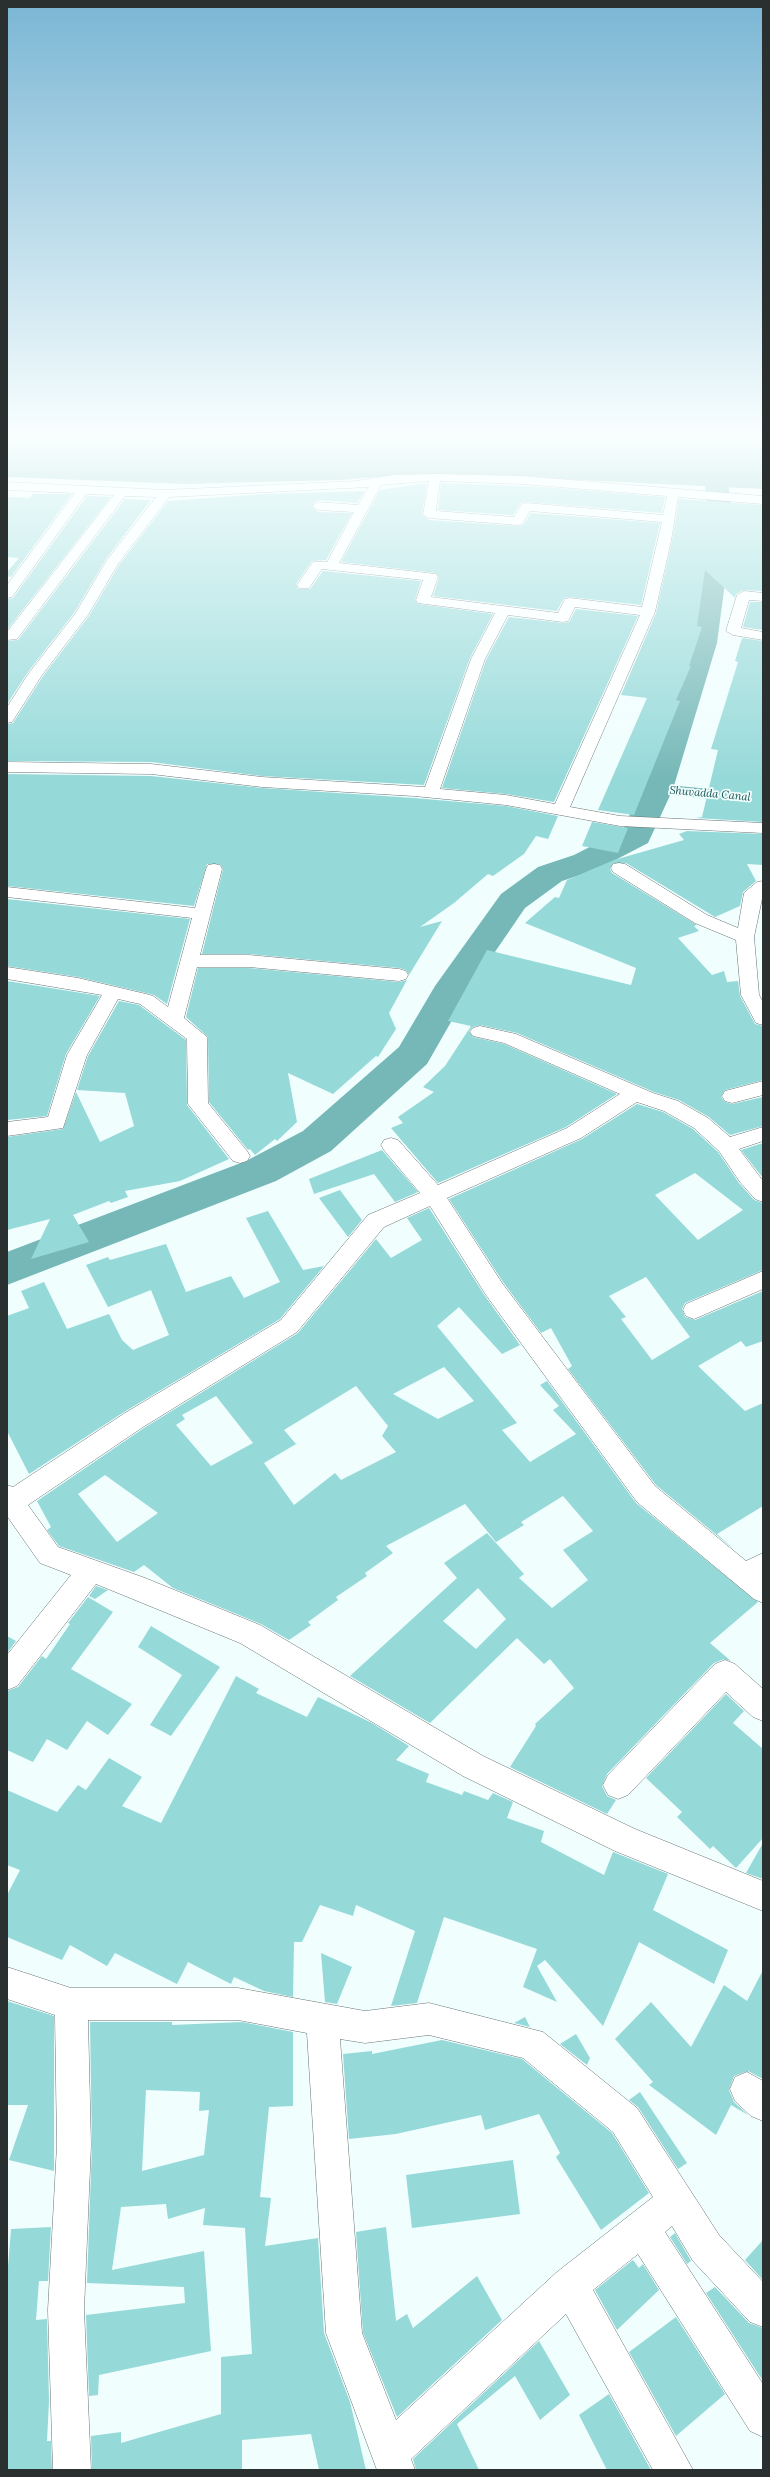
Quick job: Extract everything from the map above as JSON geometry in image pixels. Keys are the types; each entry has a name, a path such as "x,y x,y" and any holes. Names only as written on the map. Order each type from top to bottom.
{"street":[{"path":"7,594 40,549"},
{"path":"7,636 12,636 79,549"},
{"path":"7,719 36,673 81,615 112,564 124,549"},
{"path":"332,566 341,549"},
{"path":"561,810 648,612 664,549"},
{"path":"304,585 318,565 332,566 431,577 423,600 563,618 570,602 648,612"},
{"path":"763,597 744,595 733,631 763,636"},
{"path":"431,792 478,659 504,610"},
{"path":"7,766 151,769 262,782 431,792 506,800 620,821 713,827 763,828"},
{"path":"619,868 701,919 745,937"},
{"path":"174,1020 214,869"},
{"path":"763,886 753,893 745,937 750,995 763,1019"},
{"path":"7,892 202,914"},
{"path":"189,961 249,961 374,971 399,976"},
{"path":"7,973 78,984 146,1000 197,1037 198,1104 240,1156"},
{"path":"7,1129 56,1123 77,1055 113,992"},
{"path":"480,1032 509,1038 637,1094 671,1106 701,1123 726,1146 747,1177 763,1194"},
{"path":"732,1096 763,1088"},
{"path":"637,1094 574,1133 376,1221 289,1326 134,1420 9,1499 49,1555 136,1586 250,1634 473,1766 626,1840 763,1896"},
{"path":"726,1146 763,1134"},
{"path":"391,1145 434,1195 494,1289 646,1494 757,1577"},
{"path":"694,1310 763,1279"},
{"path":"7,1676 91,1570"},
{"path":"618,1785 725,1673 763,1708"},
{"path":"7,1983 71,2004 238,2004 365,2027 429,2019 532,2044 625,2120 706,2248 763,2309"},
{"path":"71,2004 74,2145 66,2310 72,2470"},
{"path":"322,2019 344,2333 394,2461 570,2285 676,2201"},
{"path":"642,2228 763,2418"},
{"path":"570,2285 674,2470"}],"building":[{"path":"7,549 32,549 11,577 7,576 7,572 19,558 7,557"},
{"path":"49,549 71,549 7,630 7,599 13,598"},
{"path":"87,549 114,549 106,559 74,613 28,672 7,704 7,641 18,640"},
{"path":"132,549 332,549 326,560 312,561 296,584 298,589 310,589 323,571 421,581 415,600 418,604 493,614 470,658 424,785 262,776 151,762 7,761 7,724 13,723 43,676 89,616 119,565"},
{"path":"348,549 654,549 641,605 570,597 564,598 557,611 433,596 439,578 436,573 341,562"},
{"path":"670,549 763,549 763,591 743,590 736,594 735,598 705,570 697,626 702,627 689,666 691,666 676,700 680,701 634,815 598,810 647,698 621,695 656,613"},
{"path":"750,602 763,602 763,630 743,627"},
{"path":"576,609 638,616 554,802 506,794 442,788 486,660 509,617 563,623 569,622"},
{"path":"742,638 763,641 763,822 696,818 702,817 718,750 711,749 738,662 735,661"},
{"path":"7,774 151,776 262,788 414,798 506,806 558,816 548,839 536,836 524,854 493,876 488,874 454,903 420,927 442,921 409,975 406,970 399,968 249,954 202,954 223,869 220,864 207,864 194,906 7,886"},
{"path":"592,822 628,828 618,853 582,846"},
{"path":"687,831 763,834 763,865 747,864 756,881 743,892 740,906 715,917 626,863 613,863 610,869 612,873 697,925 694,926 699,931 678,938 712,975 724,971 727,982 738,981 740,996 755,1024 763,1026 763,1080 725,1090 721,1097 725,1102 732,1104 763,1097 763,1126 730,1135 709,1117 679,1100 654,1092 517,1033 480,1025 473,1027 469,1031 473,1037 504,1044 617,1094 566,1127 438,1183 391,1128 403,1123 398,1117 434,1092 423,1087 445,1066 471,1026 448,1021 487,950 631,985 636,968 525,923 555,897 559,898 567,880 614,860 684,840 679,834"},
{"path":"7,899 190,919 167,1004 154,995 146,993 78,977 7,966"},
{"path":"198,968 249,968 399,982 407,980 389,1013 396,1029 378,1057 376,1056 333,1094 288,1073 297,1122 277,1141 275,1139 255,1155 250,1149 248,1150 209,1102 208,1037 186,1017"},
{"path":"7,981 100,996 66,1054 47,1116 7,1120"},
{"path":"119,1001 139,1005 186,1040 187,1105 229,1159 180,1181 125,1191 128,1197 111,1203 109,1201 73,1215 89,1242 31,1259 50,1219 7,1230 7,1137 63,1129 76,1092 100,1142 134,1126 125,1093 77,1090 88,1056"},
{"path":"637,1104 663,1112 693,1129 718,1152 739,1183 754,1200 763,1203 763,1270 685,1303 682,1309 685,1317 695,1320 763,1291 763,1341 746,1347 741,1341 698,1366 745,1411 763,1403 763,1506 717,1534 736,1551 656,1485 568,1369 572,1366 551,1328 541,1333 503,1282 449,1199 582,1139","holes":["695,1173 743,1210 698,1240 655,1195","646,1277 690,1337 652,1360 621,1319 626,1317 609,1296"]},
{"path":"763,1143 763,1178 741,1150"},
{"path":"382,1150 418,1192 395,1202 374,1174 314,1194 309,1179"},
{"path":"340,1190 362,1220 348,1237 319,1198"},
{"path":"429,1208 485,1296 520,1345 502,1354 459,1307 437,1326 517,1423 502,1430 530,1462 576,1434 553,1410 559,1406 540,1385 547,1381 636,1503 758,1602 710,1643 731,1661 724,1659 714,1663 607,1774 602,1786 607,1796 616,1800 607,1814 510,1767 536,1726 535,1724 574,1688 550,1659 544,1664 517,1638 430,1723 350,1676 457,1578 444,1563 487,1533 524,1574 519,1578 552,1608 588,1580 563,1550 593,1531 563,1496 521,1522 524,1525 496,1542 465,1504 386,1546 393,1553 365,1573 367,1576 336,1597 338,1600 308,1622 311,1625 289,1640 261,1624 173,1588 144,1565 134,1572 59,1546 47,1530 51,1527 37,1501 144,1428 298,1333 376,1239 391,1258 422,1240 407,1218","holes":["444,1367 474,1401 438,1419 393,1394","356,1386 388,1426 382,1436 396,1452 341,1480 335,1473 294,1505 264,1463 296,1444 284,1430","216,1396 253,1443 211,1466 176,1425 185,1419 182,1415","105,1475 158,1513 117,1542 78,1494","478,1588 506,1619 476,1649 443,1621"]},
{"path":"268,1211 303,1270 324,1266 280,1319 124,1412 29,1474 7,1431 7,1316 29,1308 21,1291 44,1282 67,1329 109,1314 122,1340 133,1350 169,1335 151,1290 108,1307 86,1265 108,1257 110,1260 166,1244 186,1292 231,1276 244,1298 280,1282 246,1218"},
{"path":"96,1586 108,1590 95,1599 89,1596"},
{"path":"88,1597 113,1612 71,1669 132,1704 108,1735 87,1721 67,1750 47,1739 33,1762 7,1750 7,1691 18,1687 42,1656 46,1659 70,1624 68,1623"},
{"path":"151,1626 220,1667 171,1736 150,1725 182,1675 138,1647"},
{"path":"7,1636 16,1641 7,1653"},
{"path":"236,1676 259,1689 256,1693 307,1717 318,1697 372,1723 409,1746 396,1760 429,1774 426,1782 462,1795 464,1791 488,1800 493,1793 513,1802 507,1818 544,1831 541,1842 604,1875 613,1852 668,1874 653,1910 728,1950 714,1984 639,1942 603,2026 545,1960 537,1966 557,2002 523,1987 537,1949 444,1917 417,2003 391,2006 415,1931 356,1905 353,1916 320,1905 302,1942 294,1942 293,1997 264,1991 234,1977 231,1984 188,1962 177,1984 115,1953 107,1966 70,1945 62,1960 7,1937 7,1895 20,1870 7,1865 7,1790 57,1812 78,1785 86,1790 109,1758 142,1777 122,1806 161,1823"},
{"path":"726,1694 744,1711 733,1723 763,1749 763,1838 736,1868 713,1846 710,1849 677,1817 682,1812 646,1778"},
{"path":"763,1843 763,1879 746,1873"},
{"path":"321,1953 352,1967 337,2004 325,2002"},
{"path":"763,1970 763,2079 748,2071 734,2076 729,2090 734,2102 748,2115 731,2105 716,2135 649,2085 653,2082 615,2039 651,2002 691,2047 724,1985 747,2001"},
{"path":"7,2001 54,2016 54,2171 9,2160 28,2105 7,2105"},
{"path":"525,2017 530,2027 514,2023"},
{"path":"90,2022 172,2022 172,2025 242,2022 293,2032 293,2106 269,2107 260,2197 271,2198 265,2246 318,2238 324,2333 350,2402 366,2470 319,2470 311,2434 242,2440 242,2470 92,2470 91,2436 121,2432 121,2443 221,2414 221,2357 252,2354 245,2228 203,2225 205,2208 168,2219 166,2204 121,2207 112,2270 204,2251 211,2351 99,2375 98,2395 89,2396 86,2315 185,2303 184,2287 87,2283 92,2145","holes":["146,2090 200,2092 199,2111 209,2110 204,2155 142,2171"]},
{"path":"576,2034 590,2058 587,2065 560,2044"},
{"path":"442,2040 522,2059 612,2133 649,2193 601,2230 556,2157 560,2153 539,2114 485,2130 481,2115 396,2134 349,2139 343,2054 372,2051 372,2054"},
{"path":"640,2092 687,2163 678,2169 638,2107 629,2100"},
{"path":"513,2160 520,2214 412,2228 406,2175"},
{"path":"51,2227 48,2281 39,2281 36,2320 47,2319 49,2401 47,2441 51,2441 52,2470 7,2470 7,2279 11,2229"},
{"path":"386,2227 396,2321 407,2314 413,2328 477,2276 502,2320 397,2417 363,2333 356,2232"},
{"path":"675,2233 691,2261 687,2264 670,2237"},
{"path":"763,2240 763,2280 745,2260"},
{"path":"633,2260 639,2268 643,2264 659,2290 617,2330 595,2290"},
{"path":"715,2287 749,2323 763,2328 763,2381 706,2293"},
{"path":"676,2317 725,2394 676,2436 629,2352"},
{"path":"539,2341 570,2395 540,2420 515,2376 457,2424 479,2470 416,2470 413,2459"},
{"path":"609,2394 651,2470 607,2470 579,2415"}],"waterway":[{"path":"7,1269 261,1171 317,1141 414,1055 453,986 513,901 550,874 586,862 637,836 657,789 703,643 717,549"},
{"name":"Shuvadda Canal","path":"657,789 763,799"}]}
